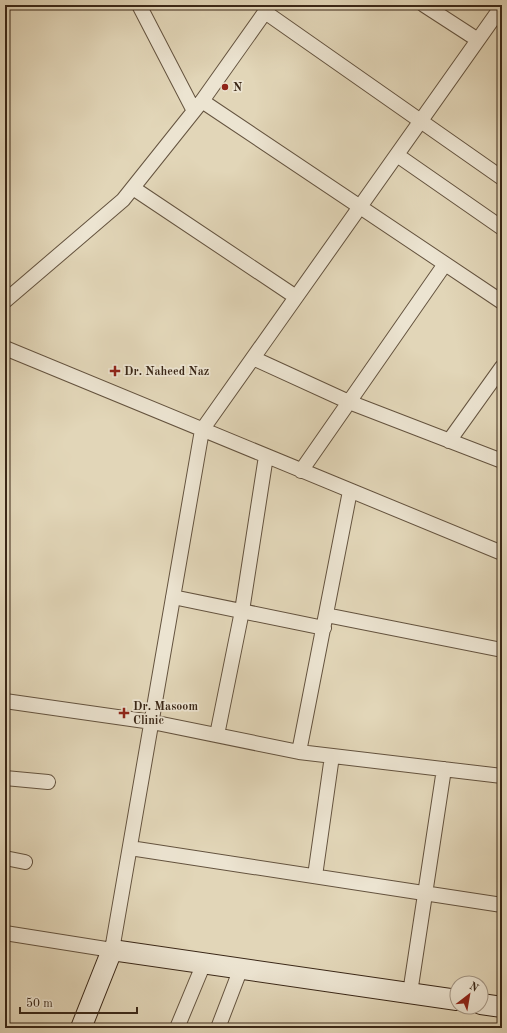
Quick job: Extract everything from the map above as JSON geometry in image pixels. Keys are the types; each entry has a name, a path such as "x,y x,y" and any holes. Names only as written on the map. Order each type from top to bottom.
{"street":[{"path":"139,5 198,106 360,207 502,302"},
{"path":"424,5 478,40"},
{"path":"81,1028 112,950 202,430 502,6"},
{"path":"5,301 124,200 198,106 268,9 420,121 502,178"},
{"path":"397,155 502,228"},
{"path":"133,188 296,297"},
{"path":"302,471 445,264"},
{"path":"5,348 502,553"},
{"path":"252,358 349,402 502,461"},
{"path":"449,441 502,368"},
{"path":"217,735 242,611 266,456"},
{"path":"300,752 350,491"},
{"path":"173,597 242,611 325,622 502,650"},
{"path":"5,701 152,722 300,752 502,776"},
{"path":"315,876 332,756"},
{"path":"410,993 444,769"},
{"path":"5,778 48,782"},
{"path":"130,848 502,905"},
{"path":"5,858 25,862"},
{"path":"5,933 449,999"},
{"path":"177,1028 204,963"},
{"path":"218,1028 241,968"},
{"path":"489,1005 502,1007"}],"place":[{"name":"N","path":"225,87"},
{"name":"Dr. Naheed Naz","path":"115,371"},
{"name":"Dr. Masoom Clinic","path":"124,713"}]}
